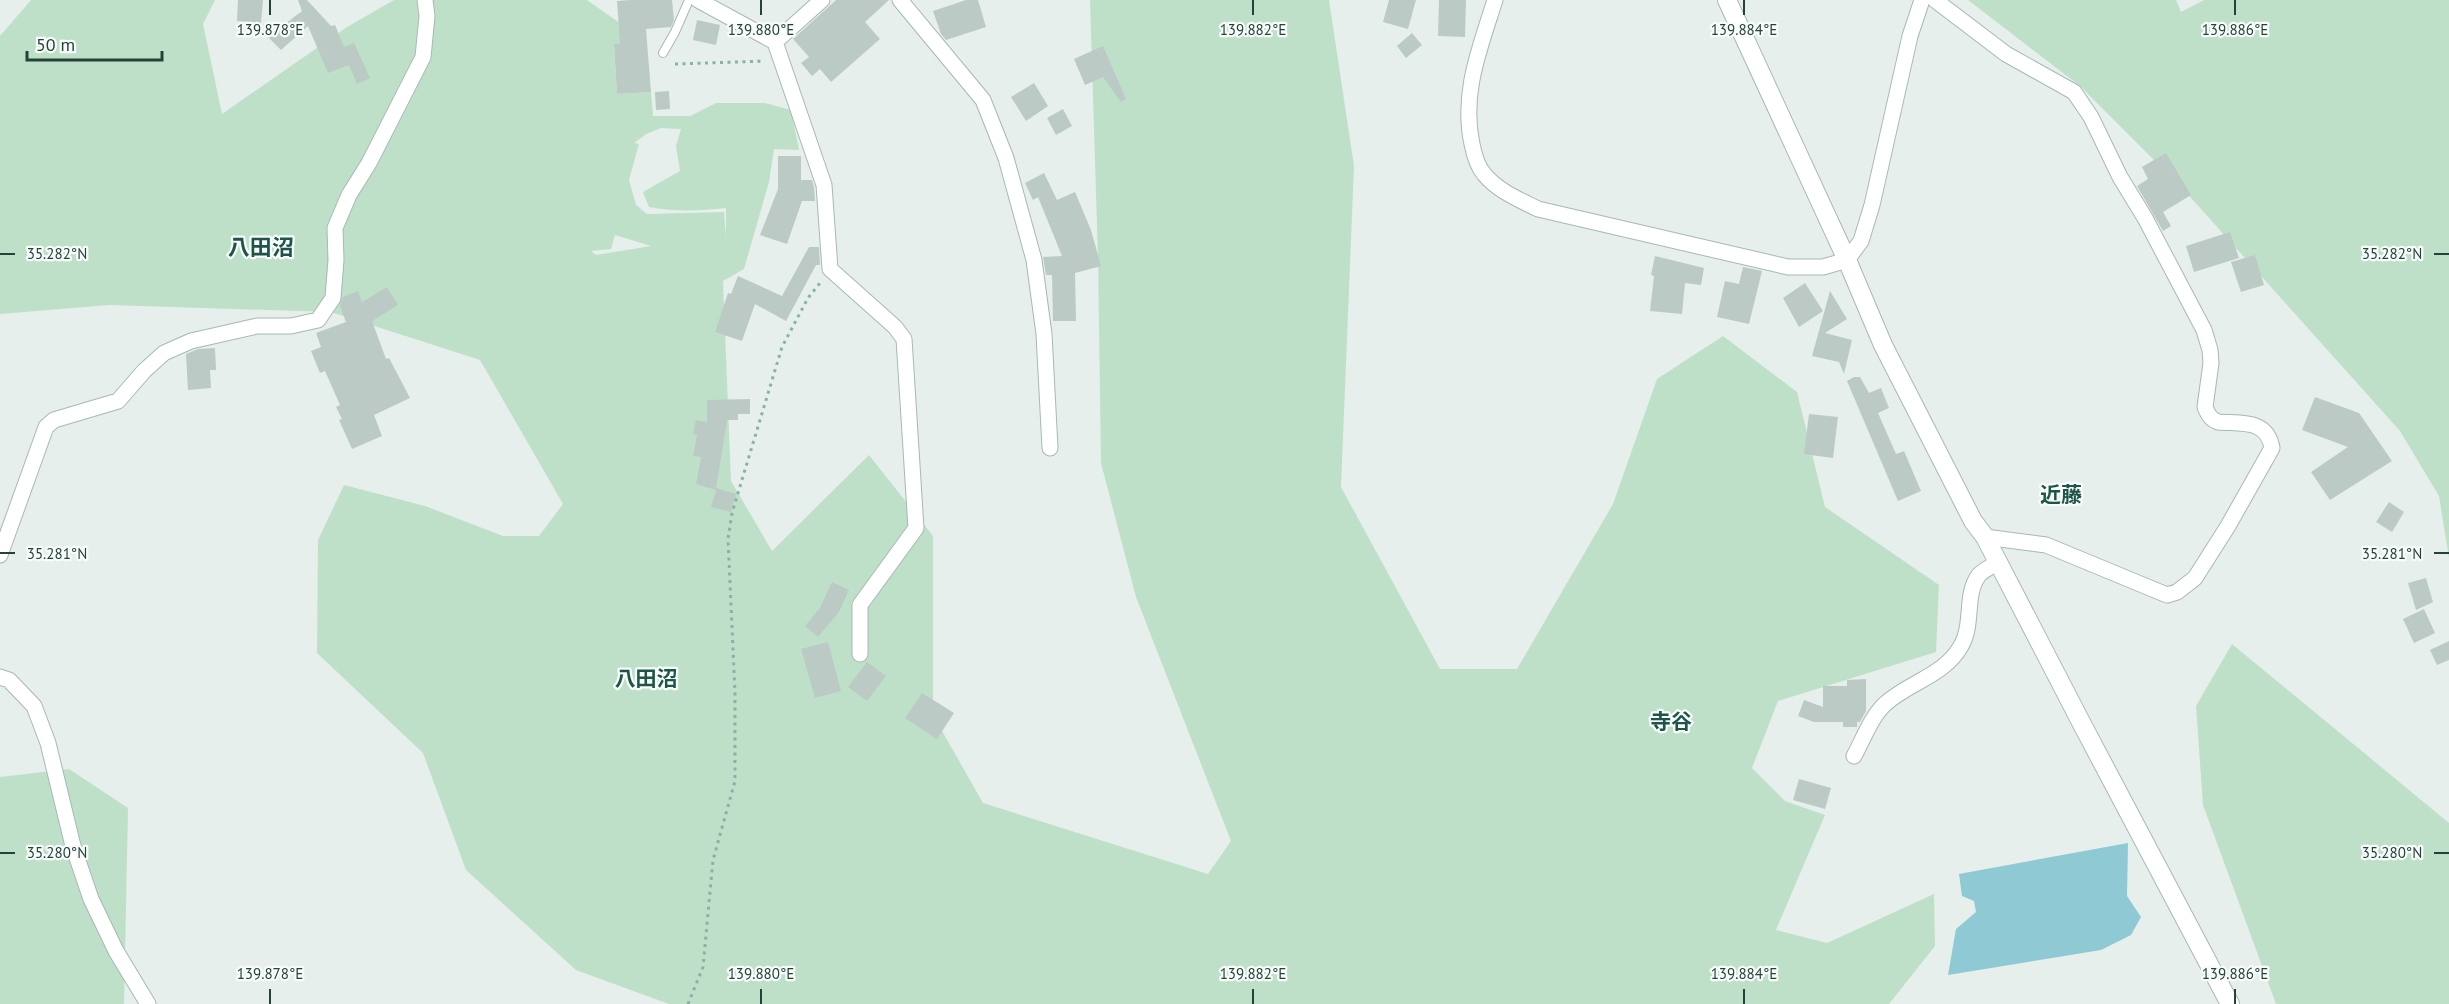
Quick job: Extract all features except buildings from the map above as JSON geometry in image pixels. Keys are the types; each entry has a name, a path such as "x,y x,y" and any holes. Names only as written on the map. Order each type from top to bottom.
{"street":[{"path":"0,555 46,427 54,420 118,401 144,370 164,353 191,341 257,326 291,326 318,320 333,298 336,260 335,228 349,195 369,163 423,57 427,16 425,0"},
{"path":"698,0 775,42 824,185 830,269 895,327 904,339 916,528 860,605 860,654"},
{"path":"775,42 822,0"},
{"path":"900,0 983,100 1006,158 1034,260 1044,334 1050,448"},
{"path":"1496,0 1473,69 1469,91 1468,126 1475,158 1482,172 1500,190 1538,209 1788,267 1823,267 1847,260 1861,242 1872,206 1910,36 1922,0"},
{"path":"1727,0 1847,260 1883,345 1973,521 1986,537 2230,1004"},
{"path":"1935,0 2006,54 2074,92 2091,117 2120,177 2145,218 2204,330 2210,350 2205,407 2208,414 2212,420 2218,422 2261,428 2270,436 2272,448 2228,526 2195,578 2177,592 2167,595 2046,545 1986,537"},
{"path":"1854,756 1883,706 1898,693 1934,674 1951,661 1963,644 1970,619 1972,591 1980,574 1998,562"},
{"path":"0,677 9,680 34,706 48,743 73,846 91,899 116,951 147,1004"}],"lane":[{"path":"663,53 689,0"}],"path":[{"path":"675,64 782,61"},
{"path":"688,1004 703,967 713,860 735,781 735,693 728,539 732,513 783,347 808,298 830,269"}],"green space":[{"path":"31,0 215,0 203,24 222,114 347,27 394,0 587,0 647,42 614,45 617,94 651,92 653,116 690,116 716,103 765,103 791,110 799,150 774,149 769,182 744,269 723,281 731,481 772,551 869,455 933,536 933,715 983,803 1208,874 1231,841 1136,597 1101,463 1098,258 1090,0 1329,0 1354,166 1341,487 1440,669 1517,669 1613,504 1657,379 1723,336 1797,392 1825,507 1939,585 1936,652 1778,701 1752,768 1785,801 1825,815 1776,930 1827,943 1934,894 1935,946 1889,1004 669,1004 576,970 466,870 423,753 317,653 318,540 344,485 425,506 503,536 539,536 563,504 480,360 331,312 109,305 0,314 0,36","holes":["661,128 681,129 676,146 680,171 643,192 649,207 668,210 726,208 726,237 724,212 647,214 636,205 629,180 639,144 634,143 646,134","615,235 651,246 596,255 591,251 611,249"]},
{"path":"1968,0 2176,0 2181,12 2204,0 2449,0 2449,558 2439,496 2400,431 2184,190 2080,86"},
{"path":"2232,644 2449,823 2449,1004 2276,1004 2203,805 2196,706"},
{"path":"69,769 128,808 124,1004 0,1004 0,777"}],"water":[{"path":"2128,843 2127,896 2141,917 2131,935 2101,950 1948,975 1956,929 1976,912 1974,901 1962,896 1959,874"}],"district":[{"name":"八田沼","path":"261,247"},
{"name":"近藤","path":"2061,494"},
{"name":"八田沼","path":"646,678"},
{"name":"寺谷","path":"1671,721"}]}
